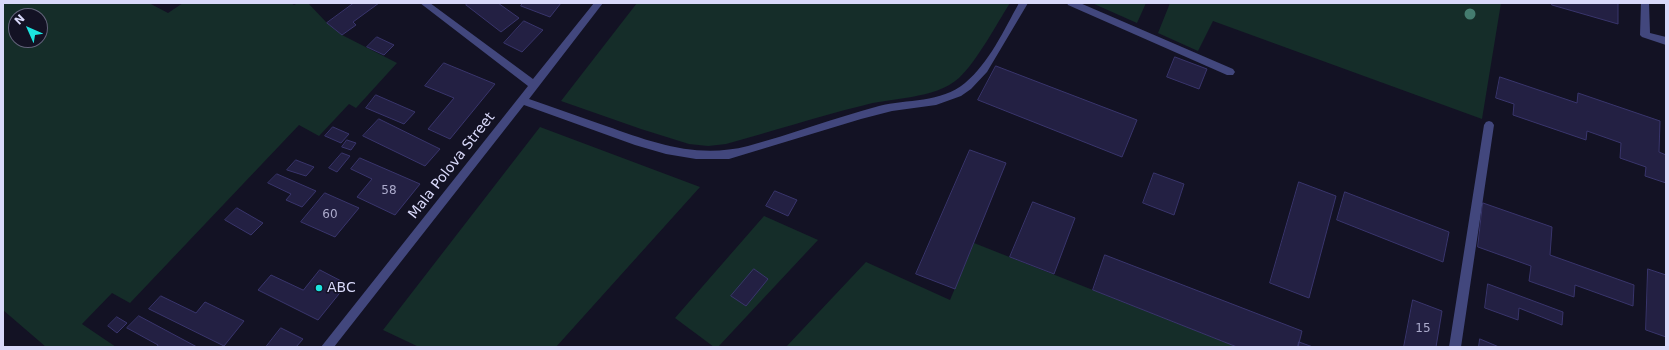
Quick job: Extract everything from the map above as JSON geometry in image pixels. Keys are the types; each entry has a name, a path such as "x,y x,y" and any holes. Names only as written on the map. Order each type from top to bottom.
{"street":[{"path":"424,3 534,85"},
{"name":"Mala Polova Street","path":"328,347 599,3"},
{"path":"522,100 653,148 679,154 712,157 729,155 879,110 933,103 953,96 969,85 981,72 1024,3"},
{"path":"1071,3 1230,72"},
{"path":"1645,3 1645,35 1666,41"},
{"path":"1455,347 1489,125"}],"green space":[{"path":"3,3 149,3 168,13 183,3 291,3 294,5 298,3 308,3 327,23 342,35 397,63 356,108 349,104 319,136 299,125 130,303 112,293 82,324 116,347 46,347 3,310"},
{"path":"637,3 1010,3 973,62 959,78 949,85 925,94 873,103 726,144 708,146 689,144 561,101"},
{"path":"1092,3 1146,3 1137,23"},
{"path":"1170,3 1501,3 1482,119 1213,21 1198,51 1158,33"},
{"path":"540,127 700,187 556,347 419,347 383,330"},
{"path":"764,216 818,240 718,347 714,347 675,318"},
{"path":"974,243 1237,347 786,347 866,262 950,300"}],"building":[{"path":"354,3 379,3 353,22 356,25 342,35 327,23"},
{"path":"468,3 498,3 519,18 501,32 466,5"},
{"path":"523,3 561,3 550,17 521,6"},
{"path":"1552,3 1618,3 1618,24 1552,5"},
{"path":"524,21 543,30 522,52 504,43"},
{"path":"377,37 394,45 384,55 367,47"},
{"path":"1175,57 1207,69 1199,89 1167,77"},
{"path":"444,63 495,84 450,139 428,129 454,98 425,86"},
{"path":"996,66 1137,120 1122,157 978,100"},
{"path":"1500,77 1577,103 1578,93 1660,121 1659,152 1666,155 1666,183 1645,176 1646,167 1620,158 1621,143 1587,131 1586,140 1513,115 1514,104 1496,98"},
{"path":"376,95 415,112 404,124 366,108"},
{"path":"379,119 440,149 425,166 363,136"},
{"path":"333,127 349,134 341,143 325,136"},
{"path":"347,140 356,143 351,150 342,147"},
{"path":"970,150 1006,163 955,289 916,274"},
{"path":"342,153 350,156 337,172 329,168"},
{"path":"360,158 420,184 395,215 357,197 372,179 351,169"},
{"path":"296,160 314,167 306,176 287,170"},
{"path":"1154,173 1184,184 1174,215 1143,203"},
{"path":"277,174 316,191 302,207 286,200 291,194 268,183"},
{"path":"1299,182 1336,196 1309,298 1270,283"},
{"path":"775,191 797,200 788,216 766,206"},
{"path":"1345,192 1449,232 1443,262 1337,220"},
{"path":"325,193 359,208 335,237 301,222"},
{"path":"1033,202 1075,218 1054,274 1010,257"},
{"path":"1483,203 1552,227 1550,255 1634,285 1633,306 1575,285 1574,297 1529,281 1531,266 1478,247"},
{"path":"237,208 263,223 251,235 225,220"},
{"path":"1105,255 1302,331 1298,347 1237,347 1093,290"},
{"path":"754,269 768,279 746,306 731,296"},
{"path":"1648,269 1666,275 1666,337 1646,330"},
{"path":"320,270 347,284 318,320 258,290 271,275 303,290"},
{"path":"1488,284 1563,312 1562,325 1519,308 1518,320 1485,308"},
{"path":"161,296 196,313 205,302 244,321 224,346 149,309"},
{"path":"1413,300 1442,311 1436,347 1404,347"},
{"path":"139,316 197,347 157,347 158,345 127,328"},
{"path":"117,317 127,323 117,333 108,326"},
{"path":"281,328 303,339 296,347 266,347"},
{"path":"1480,339 1499,347 1479,347"},
{"path":"1299,342 1313,347 1298,347"}],"place":[{"name":"ABC","path":"319,288"}]}
